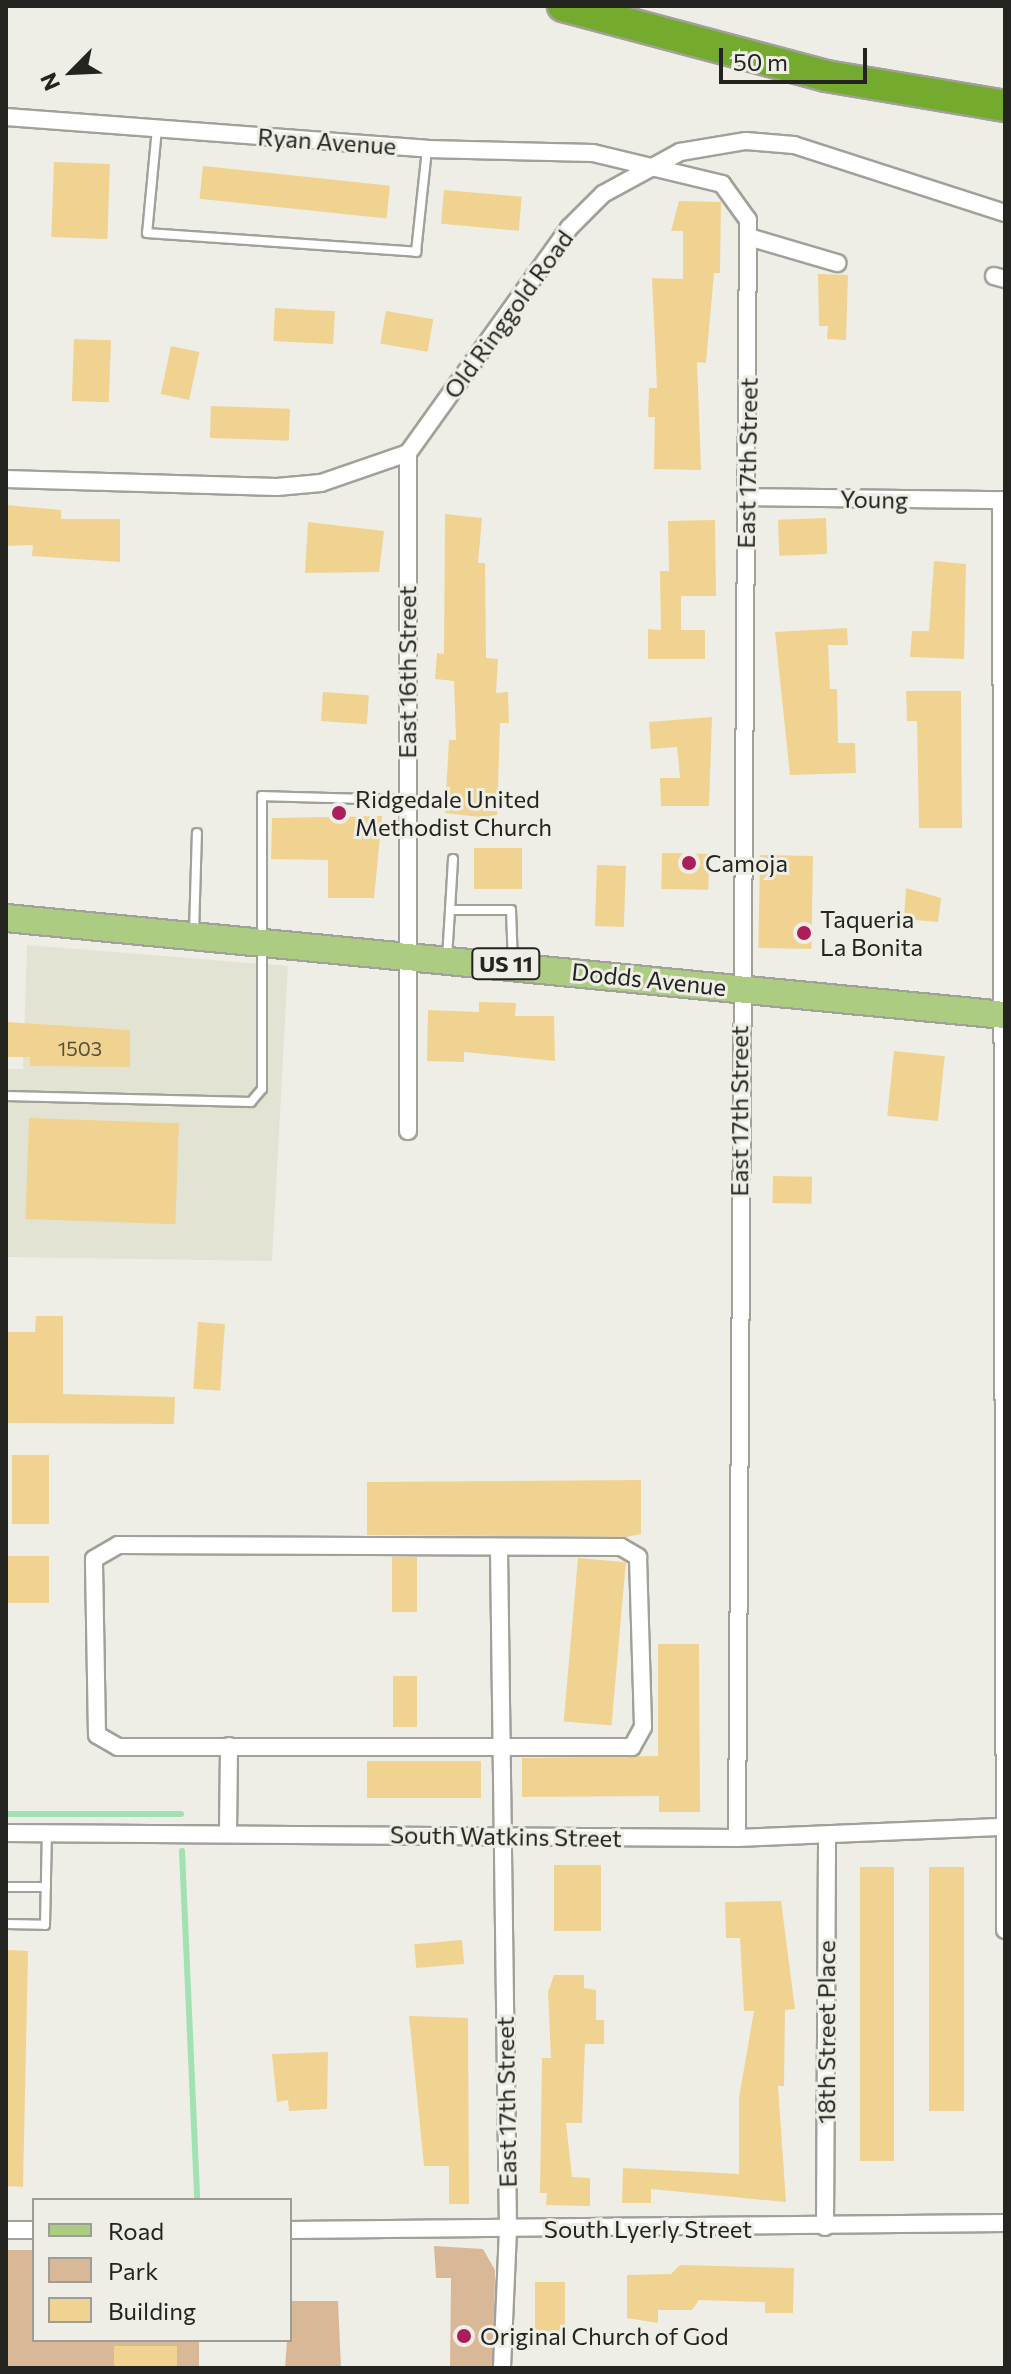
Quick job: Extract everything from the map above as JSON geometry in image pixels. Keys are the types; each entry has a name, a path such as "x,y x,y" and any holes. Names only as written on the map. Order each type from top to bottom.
{"highway":[{"path":"563,6 826,76 1005,106"}],"main road":[{"name":"Dodds Avenue","path":"6,918 1004,1015"}],"street":[{"name":"Ryan Avenue","path":"6,117 427,149 593,153 647,166"},
{"name":"Old Ringgold Road","path":"408,453 569,228 647,166 713,143 794,145 1005,213"},
{"name":"East 17th Street","path":"647,166 722,184 740,200 752,238 739,988 737,1838"},
{"path":"752,238 837,263"},
{"path":"6,479 277,487 334,480 408,453"},
{"name":"East 16th Street","path":"408,453 408,1131"},
{"name":"Young","path":"746,497 1001,500 1004,856"},
{"path":"1004,856 1005,1930"},
{"path":"118,1545 499,1550 621,1547 638,1557 643,1727 632,1747 504,1744 118,1747 97,1735 94,1559 118,1545"},
{"name":"East 17th Street","path":"499,1550 504,1744 502,1836 508,2230 502,2368"},
{"path":"228,1832 229,1746"},
{"name":"South Watkins Street","path":"6,1833 228,1832 737,1838 827,1837 1005,1827"},
{"name":"18th Street Place","path":"825,2227 827,1837"},
{"name":"South Lyerly Street","path":"292,2230 1005,2223"},
{"path":"6,2230 32,2230"}],"lane":[{"path":"157,128 147,233 416,252 427,149"},
{"path":"6,1096 251,1102 262,1089 262,796 407,800"},
{"path":"193,936 197,833"},
{"path":"447,959 453,859"},
{"path":"450,910 511,910 513,965"},
{"path":"6,1924 45,1925 47,1832"},
{"path":"6,1887 46,1887"}],"shaded area":[{"path":"27,945 288,966 272,1261 6,1257 6,1069 23,1069"}],"green space":[{"path":"434,2246 483,2249 495,2270 494,2368 450,2368 451,2278 436,2278"},
{"path":"6,2250 32,2250 32,2342 199,2342 199,2368 6,2368"},
{"path":"292,2301 338,2301 341,2368 285,2368 287,2342 292,2342"}],"building":[{"path":"54,162 110,164 107,239 51,237"},
{"path":"203,166 390,186 387,218 200,199"},
{"path":"444,190 522,197 519,231 441,224"},
{"path":"679,201 721,202 720,273 714,273 706,363 697,362 701,470 654,469 655,417 648,417 649,388 657,388 652,278 683,279 683,231 671,231"},
{"path":"818,274 848,275 846,340 827,339 828,326 819,326"},
{"path":"275,308 335,311 333,344 273,341"},
{"path":"386,311 433,319 428,352 380,343"},
{"path":"74,339 111,340 109,402 72,401"},
{"path":"171,346 199,352 189,400 161,394"},
{"path":"211,406 290,409 289,441 210,438"},
{"path":"6,505 61,510 61,519 120,519 120,562 32,556 33,545 6,546"},
{"path":"445,514 482,518 478,563 485,563 486,658 498,659 496,693 508,692 509,723 500,723 497,819 445,813 449,740 456,740 454,681 435,679 437,653 444,654"},
{"path":"826,518 827,554 779,556 778,520"},
{"path":"715,520 716,596 681,596 681,630 705,630 705,659 648,659 648,629 661,630 660,571 669,571 668,521"},
{"path":"308,522 384,531 379,572 305,573"},
{"path":"934,561 966,564 964,659 910,657 912,631 929,631"},
{"path":"847,628 848,645 828,645 830,689 837,689 838,743 855,743 856,773 790,775 775,632"},
{"path":"906,691 961,691 962,828 919,828 917,721 907,721"},
{"path":"323,692 369,695 367,724 321,721"},
{"path":"712,717 709,806 661,806 660,778 680,778 677,747 651,749 649,722"},
{"path":"382,816 374,898 328,898 328,860 271,859 272,818"},
{"path":"474,848 522,848 522,889 474,889"},
{"path":"662,853 709,854 708,890 661,889"},
{"path":"760,855 813,856 811,949 758,948"},
{"path":"597,865 626,866 624,927 595,926"},
{"path":"906,888 941,898 938,922 904,919"},
{"path":"479,1002 516,1003 515,1016 554,1016 555,1061 464,1052 464,1062 427,1061 428,1010 479,1012"},
{"path":"6,1022 130,1030 130,1067 30,1066 30,1057 6,1057"},
{"path":"894,1051 945,1056 938,1121 887,1116"},
{"path":"29,1118 179,1123 175,1224 25,1219"},
{"path":"773,1176 812,1177 812,1204 773,1203"},
{"path":"36,1316 63,1316 63,1394 175,1397 174,1424 6,1423 6,1332 35,1332"},
{"path":"198,1322 225,1324 220,1391 193,1389"},
{"path":"12,1455 49,1455 49,1524 12,1524"},
{"path":"641,1480 641,1534 626,1537 367,1535 367,1482"},
{"path":"6,1556 49,1556 49,1603 6,1603"},
{"path":"392,1557 417,1557 417,1612 392,1612"},
{"path":"578,1558 626,1562 612,1726 564,1721"},
{"path":"658,1644 699,1644 700,1812 659,1812 659,1796 522,1797 522,1758 658,1756"},
{"path":"393,1676 417,1676 417,1727 393,1727"},
{"path":"367,1761 481,1761 481,1798 367,1798"},
{"path":"554,1865 601,1865 601,1931 554,1931"},
{"path":"860,1867 894,1867 894,2161 860,2161"},
{"path":"929,1867 964,1867 964,2111 929,2111"},
{"path":"781,1901 795,2009 785,2010 784,2086 778,2086 786,2202 651,2189 651,2203 622,2203 623,2168 739,2174 739,2098 754,2011 744,2011 740,1938 726,1938 725,1902"},
{"path":"462,1940 464,1964 416,1968 414,1944"},
{"path":"8,1950 28,1951 23,2187 6,2186"},
{"path":"554,1975 584,1975 584,1988 596,1990 596,2020 604,2020 604,2044 585,2044 582,2123 566,2123 572,2177 590,2178 590,2206 546,2205 547,2193 540,2193 542,2058 551,2058 548,1992"},
{"path":"409,2016 468,2018 469,2204 449,2204 449,2166 424,2166"},
{"path":"328,2052 327,2109 289,2111 288,2100 277,2102 272,2054"},
{"path":"680,2265 794,2268 793,2313 765,2313 765,2302 699,2300 692,2310 658,2310 658,2323 627,2318 627,2275 671,2274"},
{"path":"535,2282 565,2282 565,2332 535,2332"},
{"path":"114,2346 177,2346 177,2368 114,2368"}],"waterway":[{"path":"6,1814 181,1814"},
{"path":"182,1851 197,2198"}],"place":[{"name":"Ridgedale United Methodist Church","path":"339,813"},
{"name":"Camoja","path":"689,863"},
{"name":"Taqueria La Bonita","path":"804,933"},
{"name":"Original Church of God","path":"464,2336"}]}
